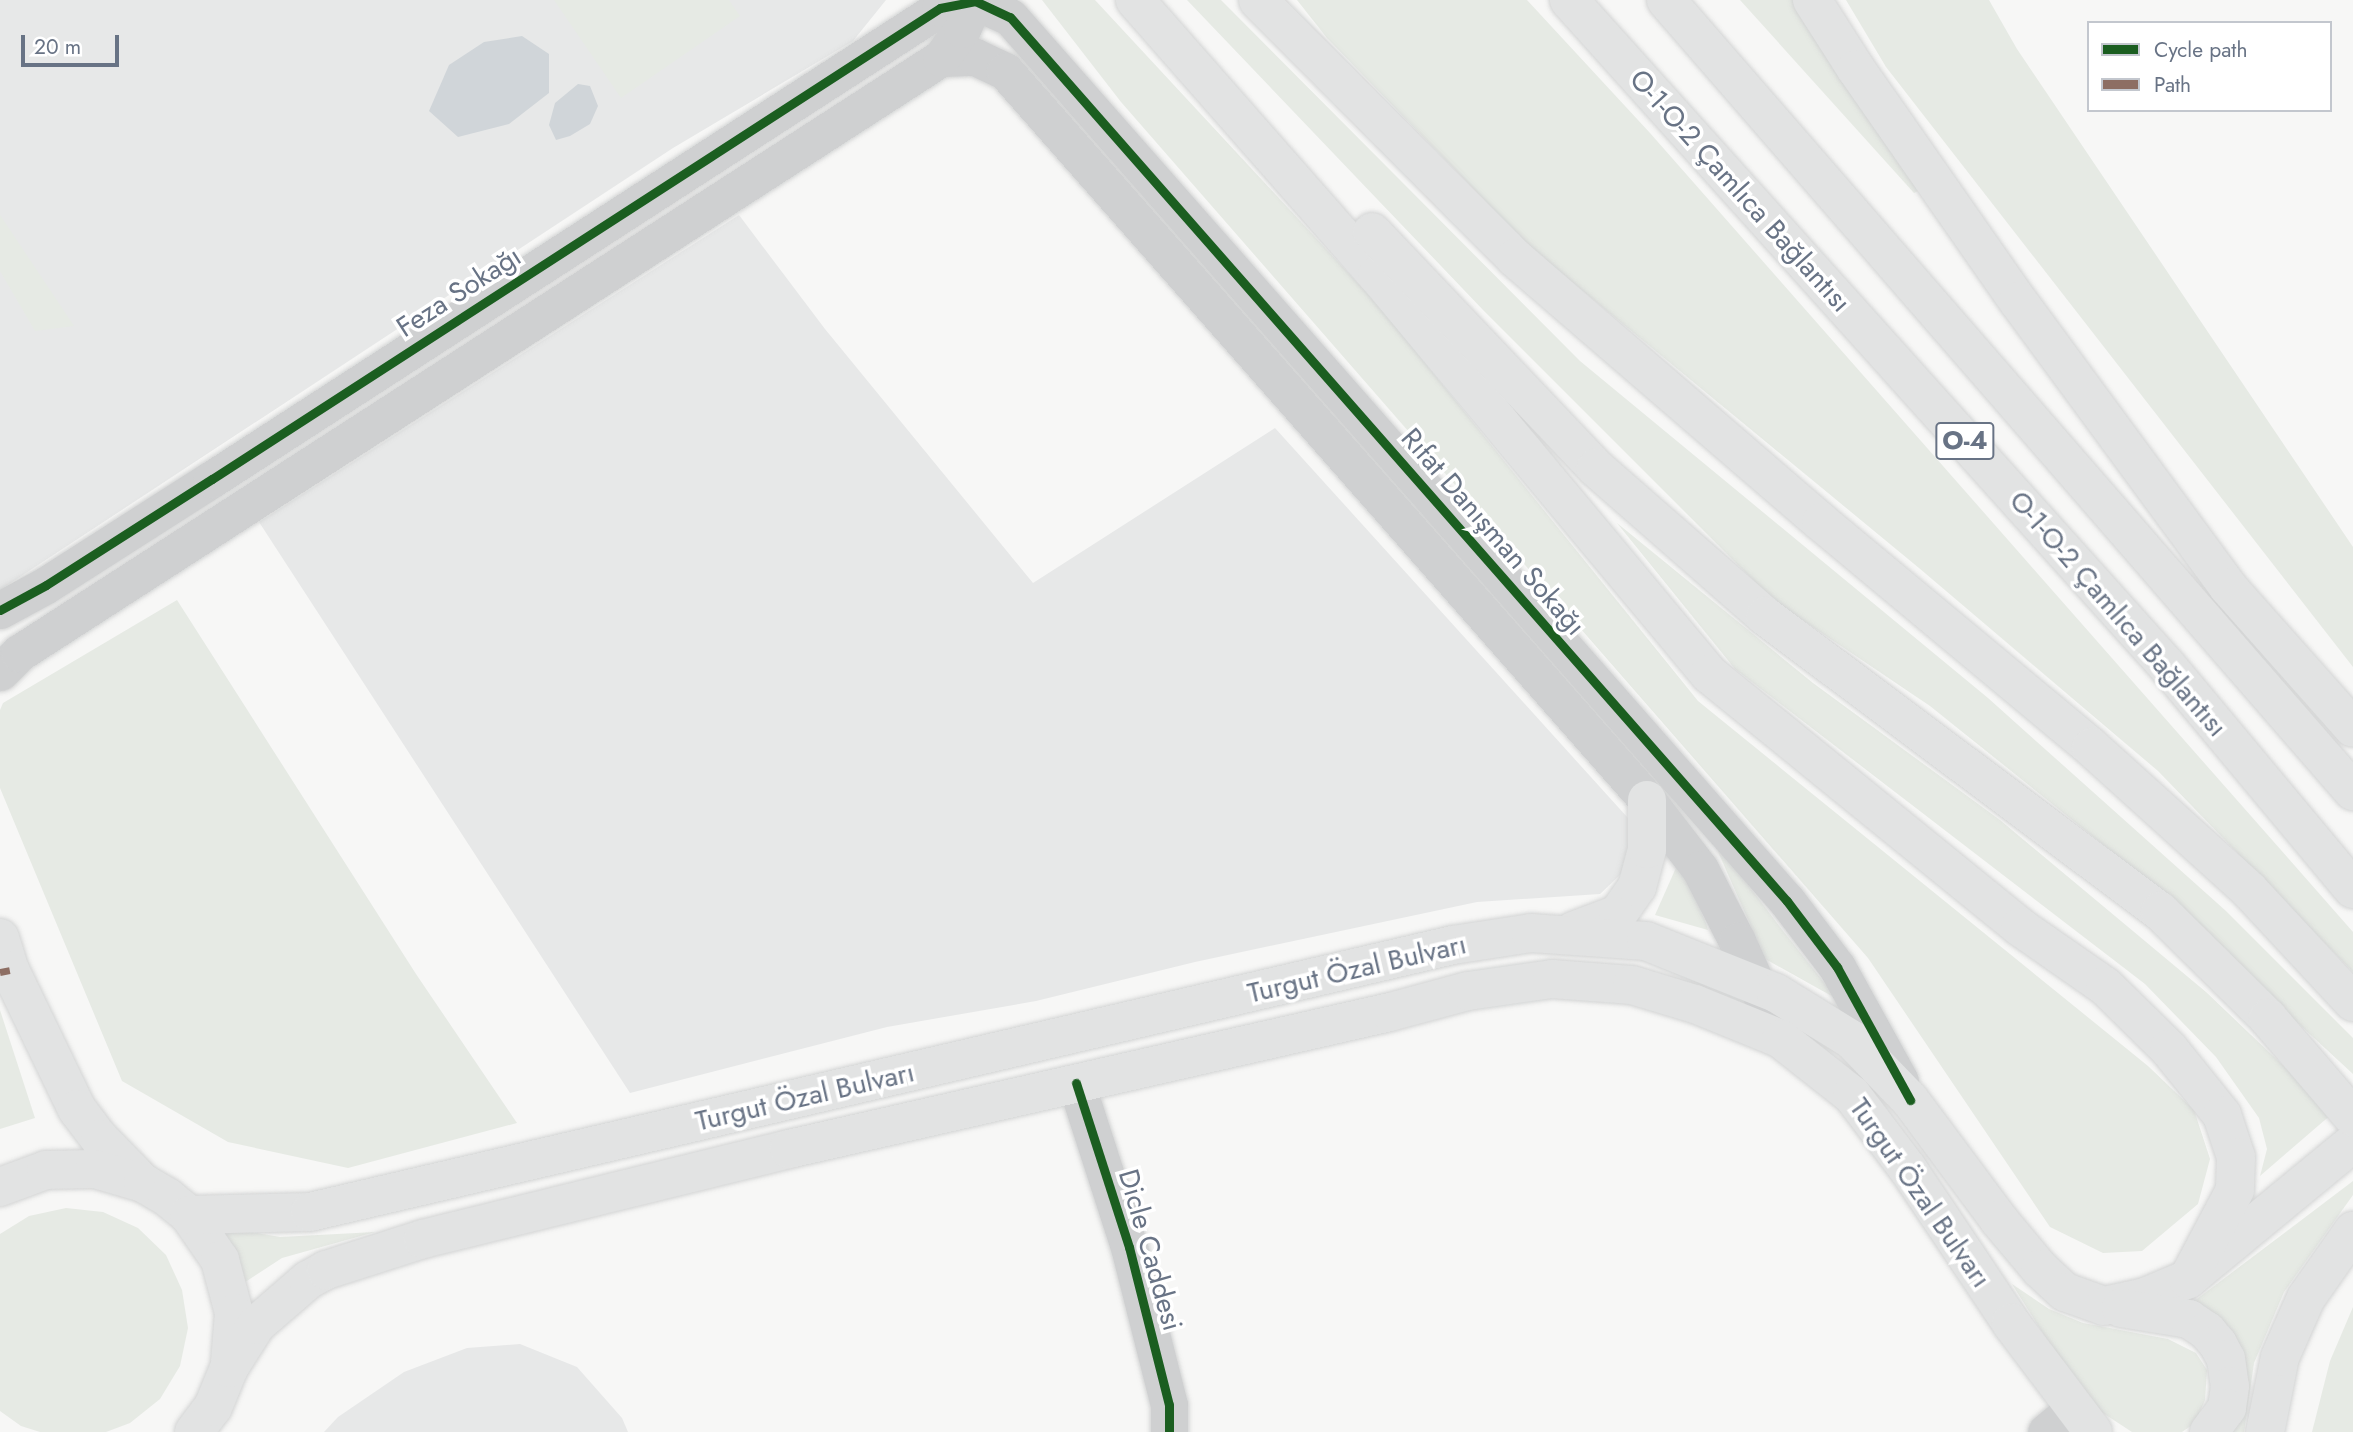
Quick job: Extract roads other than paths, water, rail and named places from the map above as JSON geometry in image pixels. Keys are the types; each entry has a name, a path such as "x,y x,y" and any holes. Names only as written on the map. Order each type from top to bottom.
{"main road":[{"path":"1138,0 1328,185 1596,467 1765,616 2160,911 2269,1018 2353,1117"},
{"path":"1138,0 1377,275 1709,674 2020,927 2105,986 2169,1049 2222,1115 2236,1157 2235,1190 2188,1279"},
{"path":"1258,0 1515,258 1821,522 2091,747 2249,890 2353,1002"},
{"name":"O-1-O-2 Çamlıca Bağlantısı","path":"1569,0 2168,667 2353,889"},
{"name":"O-4","path":"1666,0 2353,791"},
{"path":"1812,0 1856,69 2018,301 2228,587 2353,728"},
{"path":"1560,935 1618,914 1637,887 1647,849 1647,800"},
{"name":"Turgut Özal Bulvarı","path":"189,1215 310,1212 1453,946 1531,933 1646,941 1757,985 1852,1040 1910,1100 1999,1220 2040,1269 2066,1292 2104,1306 2189,1319 2207,1331 2226,1359 2230,1386 2227,1408 2209,1432"},
{"path":"4,960 78,1109 100,1139 143,1183"},
{"name":"Turgut Özal Bulvarı","path":"194,1432 213,1407 229,1368 256,1325 308,1280 326,1270 423,1239 775,1152 1390,1012 1468,991 1552,979 1632,985 1695,1004 1781,1039 1852,1095 1908,1169 2080,1425"},
{"path":"2104,1306 2145,1297 2188,1279 2353,1143"},
{"name":"Turgut Özal Bulvarı","path":"0,1187 46,1170 95,1169 143,1183 167,1197 189,1215 220,1260 234,1313 229,1368"},
{"path":"2265,1432 2280,1357 2306,1298 2353,1231"}],"street":[{"name":"Feza Sokağı","path":"0,610 46,585 201,486 902,16 966,14"},
{"path":"0,671 30,646 966,14 975,57 1005,71 1647,800 1699,869 1781,1039"},
{"name":"Rıfat Danışman Sokağı","path":"966,14 1787,901 1837,967 1910,1100"},
{"name":"Dicle Caddesi","path":"1076,1083 1129,1247 1169,1405 1170,1432"}]}
